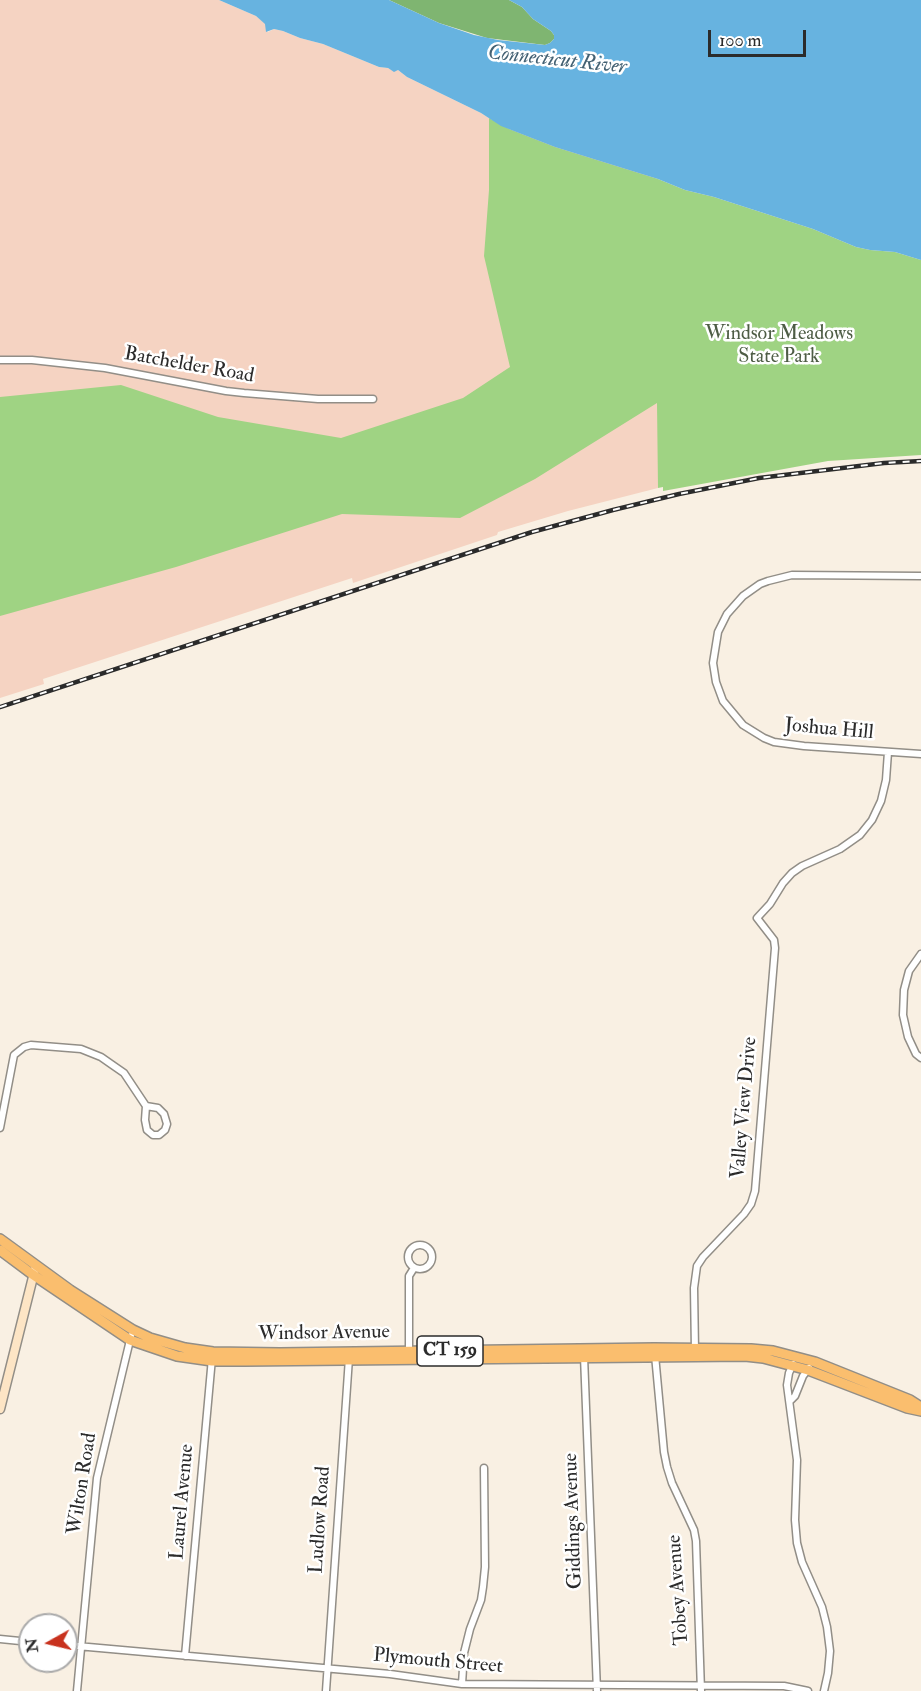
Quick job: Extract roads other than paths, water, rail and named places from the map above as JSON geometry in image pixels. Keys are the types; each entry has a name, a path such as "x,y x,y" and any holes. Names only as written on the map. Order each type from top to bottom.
{"main road":[{"name":"Windsor Avenue","path":"0,1239 34,1270"},
{"name":"Windsor Avenue","path":"0,1250 77,1295 131,1335 150,1338 212,1356 695,1353 752,1349 773,1352 795,1361 807,1370 907,1408 921,1409"},
{"path":"0,1409 34,1270"},
{"name":"Windsor Avenue","path":"795,1361 815,1362 910,1400 921,1409"}],"street":[{"name":"Batchelder Road","path":"0,360 32,360 105,368 226,391 318,399 373,399"},
{"name":"Joshua Hill","path":"921,576 792,575 760,584 743,596 727,614 718,632 714,672 719,692 729,710 744,725 764,738 785,744 921,754"},
{"name":"Valley View Drive","path":"695,1353 694,1288 698,1266 703,1257 744,1214 751,1204 755,1191 775,948 774,940 758,918 783,883 797,869 840,849 860,835 872,820 881,801 886,780 888,752"},
{"path":"921,954 909,971 903,1006 908,1037 916,1054 921,1058"},
{"path":"0,1128 14,1055 24,1047 31,1045 81,1049 101,1057 124,1073 146,1106 147,1130 153,1135 159,1135 165,1130 167,1124 164,1114 158,1108 146,1106"},
{"path":"409,1355 410,1276 414,1268"},
{"name":"Wilton Road","path":"77,1691 97,1478 131,1335"},
{"name":"Tobey Avenue","path":"655,1353 667,1467 672,1484 694,1530 696,1540 701,1688"},
{"name":"Giddings Avenue","path":"584,1354 597,1688"},
{"name":"Laurel Avenue","path":"185,1656 212,1356"},
{"name":"Ludlow Road","path":"326,1691 349,1356"},
{"path":"795,1361 789,1373 787,1385 797,1460 795,1520 797,1543 802,1562 822,1607 830,1651 824,1691"},
{"path":"790,1401 795,1396 803,1376 815,1362"},
{"path":"462,1684 464,1653 483,1587 485,1567 484,1468"},
{"path":"0,1639 18,1641"},
{"name":"Plymouth Street","path":"78,1646 390,1674 462,1684 597,1688 784,1686 808,1691"}],"water":[{"name":"Connecticut River","path":"219,0 389,0 439,23 474,35 545,45 554,39 551,31 533,19 522,7 509,0 921,0 921,260 895,252 856,247 813,229 555,147 501,126 481,113 407,77 398,70 394,72 388,68 379,67 323,44 283,31 274,29 266,32 265,24 256,16"}],"railway":[{"path":"0,707 532,532 613,510 759,478 884,463 921,461"}],"park label":[{"name":"Windsor Meadows State Park","path":"779,346"}]}
